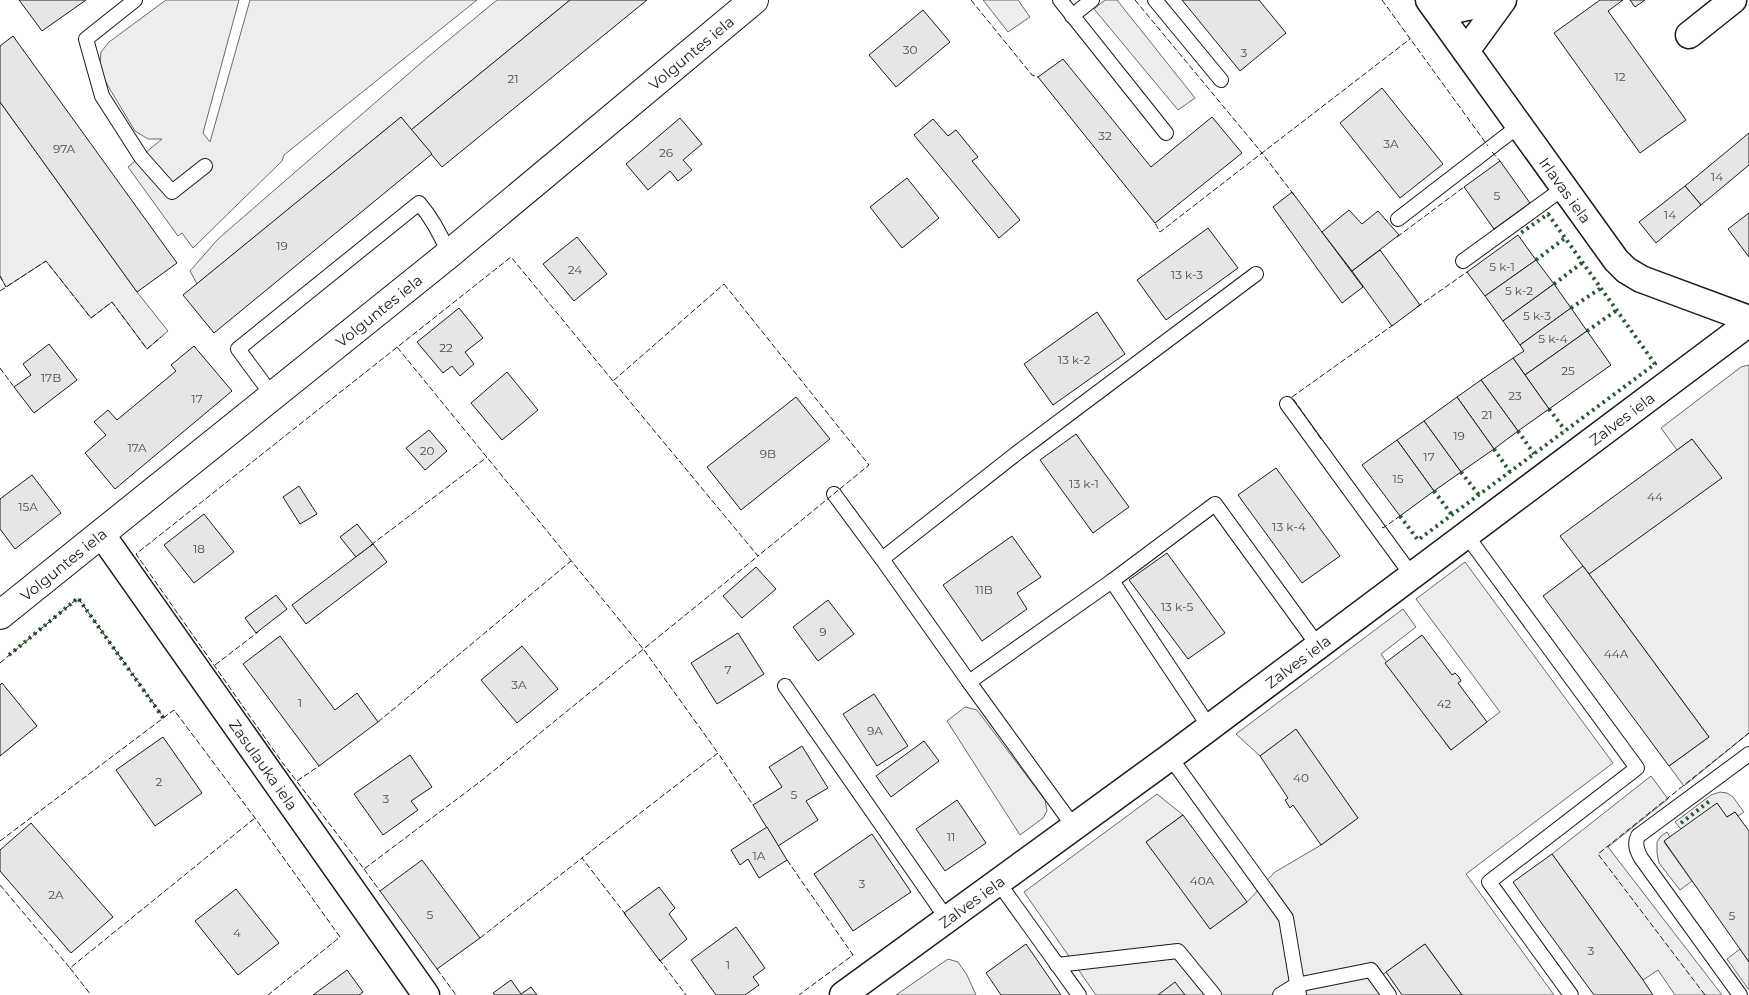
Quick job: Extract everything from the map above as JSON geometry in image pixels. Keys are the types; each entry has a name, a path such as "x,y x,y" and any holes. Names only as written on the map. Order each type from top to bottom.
{"street":[{"name":"Volguntes iela","path":"0,615 449,254 754,0"},
{"path":"1434,7 1501,0"},
{"path":"1466,51 1501,0"},
{"path":"1689,35 1733,0"},
{"name":"Irlavas iela","path":"1434,7 1616,260 1626,270 1640,279 1749,319"},
{"name":"Zalves iela","path":"842,995 1210,728 1749,323"},
{"name":"Zasulauka iela","path":"102,534 426,995"}],"lane":[{"path":"135,0 86,39 102,96 141,157 172,192 205,166"},
{"path":"1060,0 1166,133"},
{"path":"1072,16 1092,0"},
{"path":"1155,0 1221,80"},
{"path":"1398,219 1520,125"},
{"path":"1463,262 1565,187"},
{"path":"272,395 238,349 418,203 428,214 449,254"},
{"path":"882,559 1017,453 1256,274"},
{"path":"1287,404 1413,577"},
{"path":"834,494 1074,827"},
{"path":"969,682 1112,581 1215,504 1319,647"},
{"path":"1467,536 1637,768 1489,882 1571,995"},
{"path":"1112,581 1210,728"},
{"path":"785,686 947,919"},
{"path":"1740,995 1641,858 1636,849 1636,842 1638,836 1749,754"},
{"path":"1170,757 1286,918 1297,990"},
{"path":"998,882 1079,995"},
{"path":"1057,964 1178,951 1214,995"},
{"path":"1280,995 1371,970 1390,995"}],"shaded area":[{"path":"166,0 239,0 203,133 210,142 250,0 477,0 284,155 282,161 193,248 182,233 178,236 128,167 162,139 148,139 135,131 108,86 101,72 100,64 101,52 109,42"},
{"path":"497,0 570,0 411,130 401,117 197,284 190,271 218,239 429,56"},
{"path":"983,0 1018,0 1030,17 1008,32"},
{"path":"1105,0 1117,0 1195,98 1178,110 1094,9"},
{"path":"0,102 137,292 168,331 147,349 112,302 91,318 46,261 6,287 0,276"},
{"path":"1749,365 1749,733 1684,786 1669,766 1709,737 1589,574 1692,439 1677,450 1661,428 1741,367"},
{"path":"1465,562 1613,763 1466,874 1554,995 1462,995 1425,944 1377,979 1389,995 1096,995 1024,892 1157,794 1183,815 1146,842 1247,902 1275,872 1321,845 1357,818 1296,730 1260,756 1236,734 1403,609 1416,627 1381,654 1450,749 1500,712 1416,599"},
{"path":"965,707 977,710 1045,800 1047,811 1043,818 1020,835 947,721"},
{"path":"1651,776 1668,799 1608,847 1722,995 1675,995 1658,970 1643,980 1552,854"},
{"path":"1720,792 1727,793 1733,797 1744,812 1738,816 1735,812 1727,817 1681,829 1675,822 1711,795"},
{"path":"1667,832 1670,837 1664,842 1692,881 1680,890 1659,863 1657,842"},
{"path":"1740,949 1749,962 1749,990 1727,959"},
{"path":"948,959 958,962 967,975 976,995 896,995"}],"building":[{"path":"19,0 86,0 42,31"},
{"path":"570,0 647,0 442,167 411,130"},
{"path":"1182,0 1259,0 1286,33 1240,71"},
{"path":"1600,0 1623,0 1608,11 1686,120 1640,153 1554,33"},
{"path":"1630,0 1645,0 1635,7"},
{"path":"923,10 950,42 896,87 869,55"},
{"path":"13,36 177,263 137,292 0,102 0,46"},
{"path":"1063,59 1151,167 1212,117 1242,153 1155,223 1038,77"},
{"path":"1382,88 1443,164 1400,198 1340,123"},
{"path":"401,117 432,154 214,333 183,295"},
{"path":"680,118 702,144 683,160 692,170 678,181 670,171 648,190 626,164"},
{"path":"933,119 948,136 956,130 978,157 972,161 1020,220 999,238 914,135"},
{"path":"1749,133 1749,165 1701,205 1685,186"},
{"path":"1500,161 1530,203 1494,229 1464,187"},
{"path":"907,178 939,218 902,248 870,207"},
{"path":"1685,186 1701,205 1656,243 1639,222"},
{"path":"1292,192 1363,287 1342,303 1273,207"},
{"path":"1349,210 1362,224 1378,211 1399,235 1352,271 1322,232"},
{"path":"1749,213 1749,257 1728,229"},
{"path":"1208,228 1238,268 1166,320 1137,280"},
{"path":"1518,235 1536,260 1485,296 1467,272"},
{"path":"577,237 607,274 574,301 543,264"},
{"path":"1380,250 1420,305 1392,326 1352,271"},
{"path":"1536,260 1554,284 1503,321 1485,296"},
{"path":"1554,284 1571,308 1520,345 1503,321"},
{"path":"459,308 483,338 465,352 474,364 460,376 452,366 443,373 417,342"},
{"path":"1571,308 1587,331 1525,375 1513,358 1524,351 1520,345"},
{"path":"1097,312 1125,354 1053,405 1024,364"},
{"path":"1587,331 1611,365 1549,409 1525,375"},
{"path":"49,344 77,380 34,413 14,387 31,375 23,364"},
{"path":"194,346 232,391 115,489 85,453 106,435 94,422 108,410 117,420 176,371 171,365"},
{"path":"1513,358 1549,409 1518,431 1481,380"},
{"path":"507,372 538,410 502,440 471,403"},
{"path":"1481,380 1518,431 1494,449 1457,397"},
{"path":"796,397 830,439 741,510 707,467"},
{"path":"1457,397 1494,449 1461,472 1424,421"},
{"path":"1424,421 1461,472 1434,491 1397,440"},
{"path":"429,430 447,451 425,470 406,448"},
{"path":"1076,434 1129,507 1093,533 1040,460"},
{"path":"1692,439 1722,478 1589,574 1560,536"},
{"path":"1397,440 1434,491 1400,516 1362,465"},
{"path":"1276,468 1340,556 1302,583 1238,495"},
{"path":"32,475 61,513 15,549 0,529 0,499"},
{"path":"299,486 317,514 300,524 283,497"},
{"path":"204,514 234,552 194,583 164,545"},
{"path":"357,524 373,544 356,557 340,537"},
{"path":"1012,536 1041,577 1017,593 1027,609 982,641 943,585"},
{"path":"373,544 387,562 306,624 292,605"},
{"path":"1167,553 1225,633 1188,659 1129,580"},
{"path":"1583,566 1709,737 1669,766 1543,596"},
{"path":"756,567 776,589 742,618 723,596"},
{"path":"276,595 287,609 256,633 245,618"},
{"path":"828,600 854,634 818,661 793,627"},
{"path":"738,633 764,674 717,704 691,663"},
{"path":"1422,635 1452,675 1455,673 1459,677 1461,681 1458,683 1487,722 1451,750 1385,663"},
{"path":"280,636 335,710 357,693 378,722 319,766 243,664"},
{"path":"522,646 558,689 517,723 481,680"},
{"path":"2,683 37,726 0,756 0,685"},
{"path":"874,694 908,746 877,766 843,714"},
{"path":"1296,729 1358,818 1321,845 1293,805 1290,808 1285,800 1288,798 1260,756"},
{"path":"163,737 202,793 155,826 116,770"},
{"path":"924,741 939,761 891,797 876,776"},
{"path":"802,746 828,788 806,801 818,820 778,846 753,805 782,787 769,767"},
{"path":"410,755 432,787 411,801 418,810 383,835 354,794"},
{"path":"957,800 986,843 945,871 916,829"},
{"path":"1717,803 1727,817 1735,812 1749,831 1749,962 1664,841"},
{"path":"1183,815 1247,902 1210,929 1146,842"},
{"path":"31,823 113,917 71,953 0,871 0,850"},
{"path":"767,827 787,860 759,878 748,859 740,865 731,850"},
{"path":"872,834 911,892 853,931 814,874"},
{"path":"1552,854 1653,995 1594,995 1540,921 1513,882"},
{"path":"422,860 480,938 437,969 380,891"},
{"path":"659,887 675,908 669,914 687,939 660,961 624,913"},
{"path":"236,889 279,943 238,975 195,921"},
{"path":"736,927 765,968 753,977 759,985 745,995 716,995 691,960"},
{"path":"1026,944 1061,995 1001,995 986,973"},
{"path":"1425,944 1462,995 1402,995 1386,972"},
{"path":"347,970 363,992 359,995 313,995"},
{"path":"511,980 521,994 531,987 537,995 495,995 493,993"},
{"path":"1175,982 1185,995 1158,995"}],"hedge":[{"path":"1400,516 1418,540 1655,364 1548,214 1518,235"},
{"path":"1536,260 1565,238"},
{"path":"1554,284 1583,262"},
{"path":"1571,308 1601,288"},
{"path":"1587,331 1617,310"},
{"path":"1549,409 1565,430"},
{"path":"1518,431 1534,454"},
{"path":"1494,449 1510,472"},
{"path":"1461,472 1479,495"},
{"path":"1434,491 1452,515"},
{"path":"9,655 78,598 164,719"},
{"path":"1681,823 1711,800"}],"fence":[{"path":"971,0 1032,75 1038,77"},
{"path":"1135,0 1262,153 1160,232 1155,223"},
{"path":"1382,0 1488,146"},
{"path":"1294,195 1262,153 1410,39"},
{"path":"1492,152 1500,161"},
{"path":"1397,237 1464,187"},
{"path":"613,381 511,257 136,554 282,762 364,869 481,781 758,556"},
{"path":"0,291 46,261 91,318 112,302 147,349 161,337"},
{"path":"1417,307 1467,272"},
{"path":"0,276 6,287"},
{"path":"724,284 869,465 758,556 613,381 724,284"},
{"path":"1321,439 1292,397 1393,325"},
{"path":"397,347 644,650 718,753"},
{"path":"0,368 14,387"},
{"path":"371,545 487,457"},
{"path":"1382,527 1400,516"},
{"path":"378,722 571,561"},
{"path":"0,663 78,598 164,718"},
{"path":"215,665 258,632"},
{"path":"0,841 174,710 255,818 340,937 268,995"},
{"path":"1705,995 1598,854 1749,733"},
{"path":"626,915 582,858 718,753 753,805"},
{"path":"297,781 319,766"},
{"path":"0,885 70,968 255,818"},
{"path":"480,938 582,858"},
{"path":"787,860 853,955 799,995"},
{"path":"364,869 380,891"},
{"path":"659,959 686,995"},
{"path":"70,968 91,995"},
{"path":"437,969 456,995"}]}
